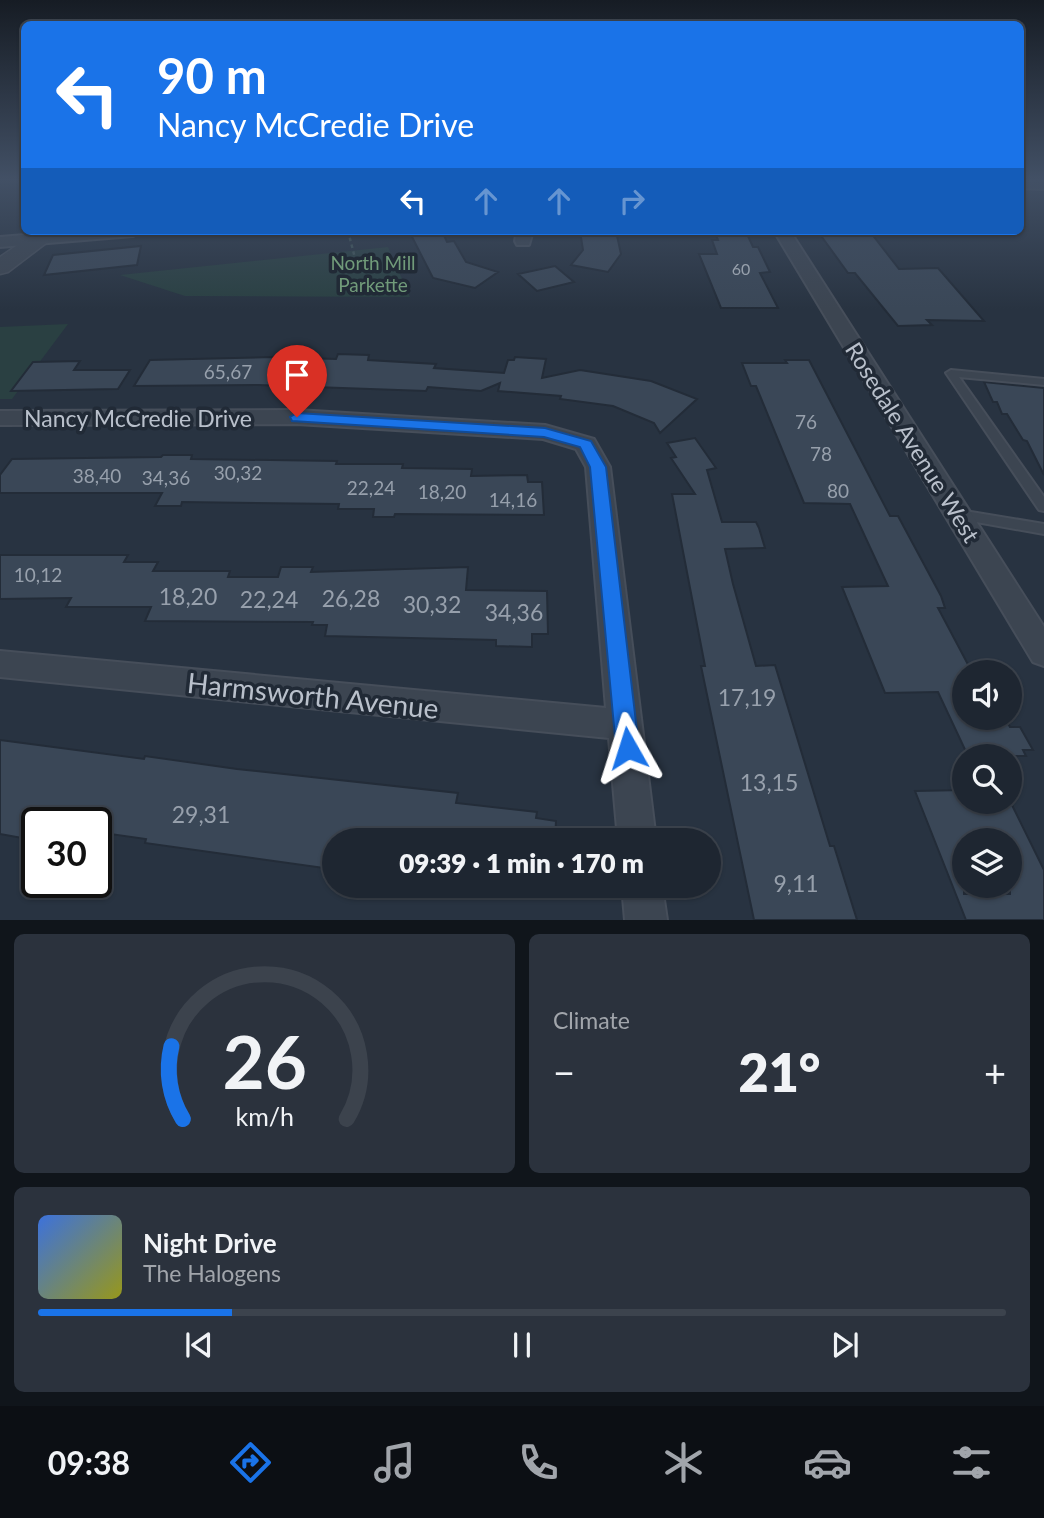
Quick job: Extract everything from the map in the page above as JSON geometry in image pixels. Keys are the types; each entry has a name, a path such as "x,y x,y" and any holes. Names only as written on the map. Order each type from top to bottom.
{"street":[{"path":"0,242 47,235"},
{"path":"0,267 47,235"},
{"name":"Rosedale Avenue West","path":"785,235 1044,653"},
{"name":"Nancy McCredie Drive","path":"0,418 297,417 545,432 586,444 598,467 636,828"},
{"name":"Harmsworth Avenue","path":"0,664 625,725"},
{"path":"643,898 646,919"}],"lane":[{"path":"1044,382 951,373 1044,507"},
{"path":"959,514 1044,529"}],"path":[{"path":"349,235 356,262"}],"green space":[{"name":"North Mill Parkette","path":"388,247 410,297 185,296 120,275"},
{"path":"68,324 12,399 0,399 0,327"}],"building":[{"path":"411,235 444,235 447,242 454,241 466,262 498,272 475,288 433,278"},
{"path":"581,235 617,235 621,254 608,272 571,265 583,250"},
{"path":"716,235 748,236 753,247 758,247 770,272 760,273 778,308 721,308 699,254 717,254 712,240 718,240"},
{"path":"820,235 873,235 899,269 938,268 984,321 927,320 932,325 898,326 855,273 848,273"},
{"path":"141,246 137,265 44,275 53,255"},
{"path":"555,266 574,282 537,291 518,274"},
{"path":"338,354 369,355 368,360 436,364 434,368 504,373 508,360 514,360 515,357 546,359 542,378 580,370 651,381 697,399 660,433 654,423 613,406 560,399 561,396 498,391 500,383 481,391 428,387 426,391 258,385 134,386 150,360 273,357 336,359"},
{"path":"785,360 809,360 890,516 898,516 941,596 945,608 938,608 966,660 952,660 952,722 938,692 885,693 842,587 888,586 850,504 804,503 756,386 751,386 742,363 787,363"},
{"path":"80,361 74,370 130,370 118,389 11,391 33,362"},
{"path":"984,382 1044,388 1044,475 1027,441 1023,440 1007,414 1002,414 997,402 993,402"},
{"path":"695,438 716,468 707,470 722,522 756,522 759,528 765,548 725,549 733,584 756,666 775,665 830,846 834,846 857,920 754,920 701,666 705,666 672,494 695,494 671,458 676,457 667,443"},
{"path":"192,455 191,459 403,464 402,468 472,469 471,476 527,475 528,482 542,482 544,515 395,514 394,517 373,517 374,509 338,509 339,504 182,502 181,506 155,506 162,493 0,493 0,475 12,459"},
{"path":"0,555 128,555 124,562 158,562 153,571 230,571 228,577 278,577 281,567 313,567 311,572 468,567 466,590 547,591 548,634 532,634 532,647 496,646 496,640 325,636 327,625 312,625 313,622 145,621 151,607 66,607 71,598 0,599"},
{"path":"956,730 1022,730 1033,750 1023,750 1026,756 1022,756 1022,744 962,744"},
{"path":"0,740 144,759 145,756 237,769 458,793 456,803 537,812 536,818 556,821 556,828 322,828 322,868 145,843 146,839 112,834 112,807 21,807 21,838 0,834"},
{"path":"952,790 952,814 1016,814 1044,870 1044,920 966,920 957,898 1022,898 1022,828 952,828 952,885 915,791"}],"route":[{"path":"297,417 545,432 586,444 598,467 628,748"}]}
